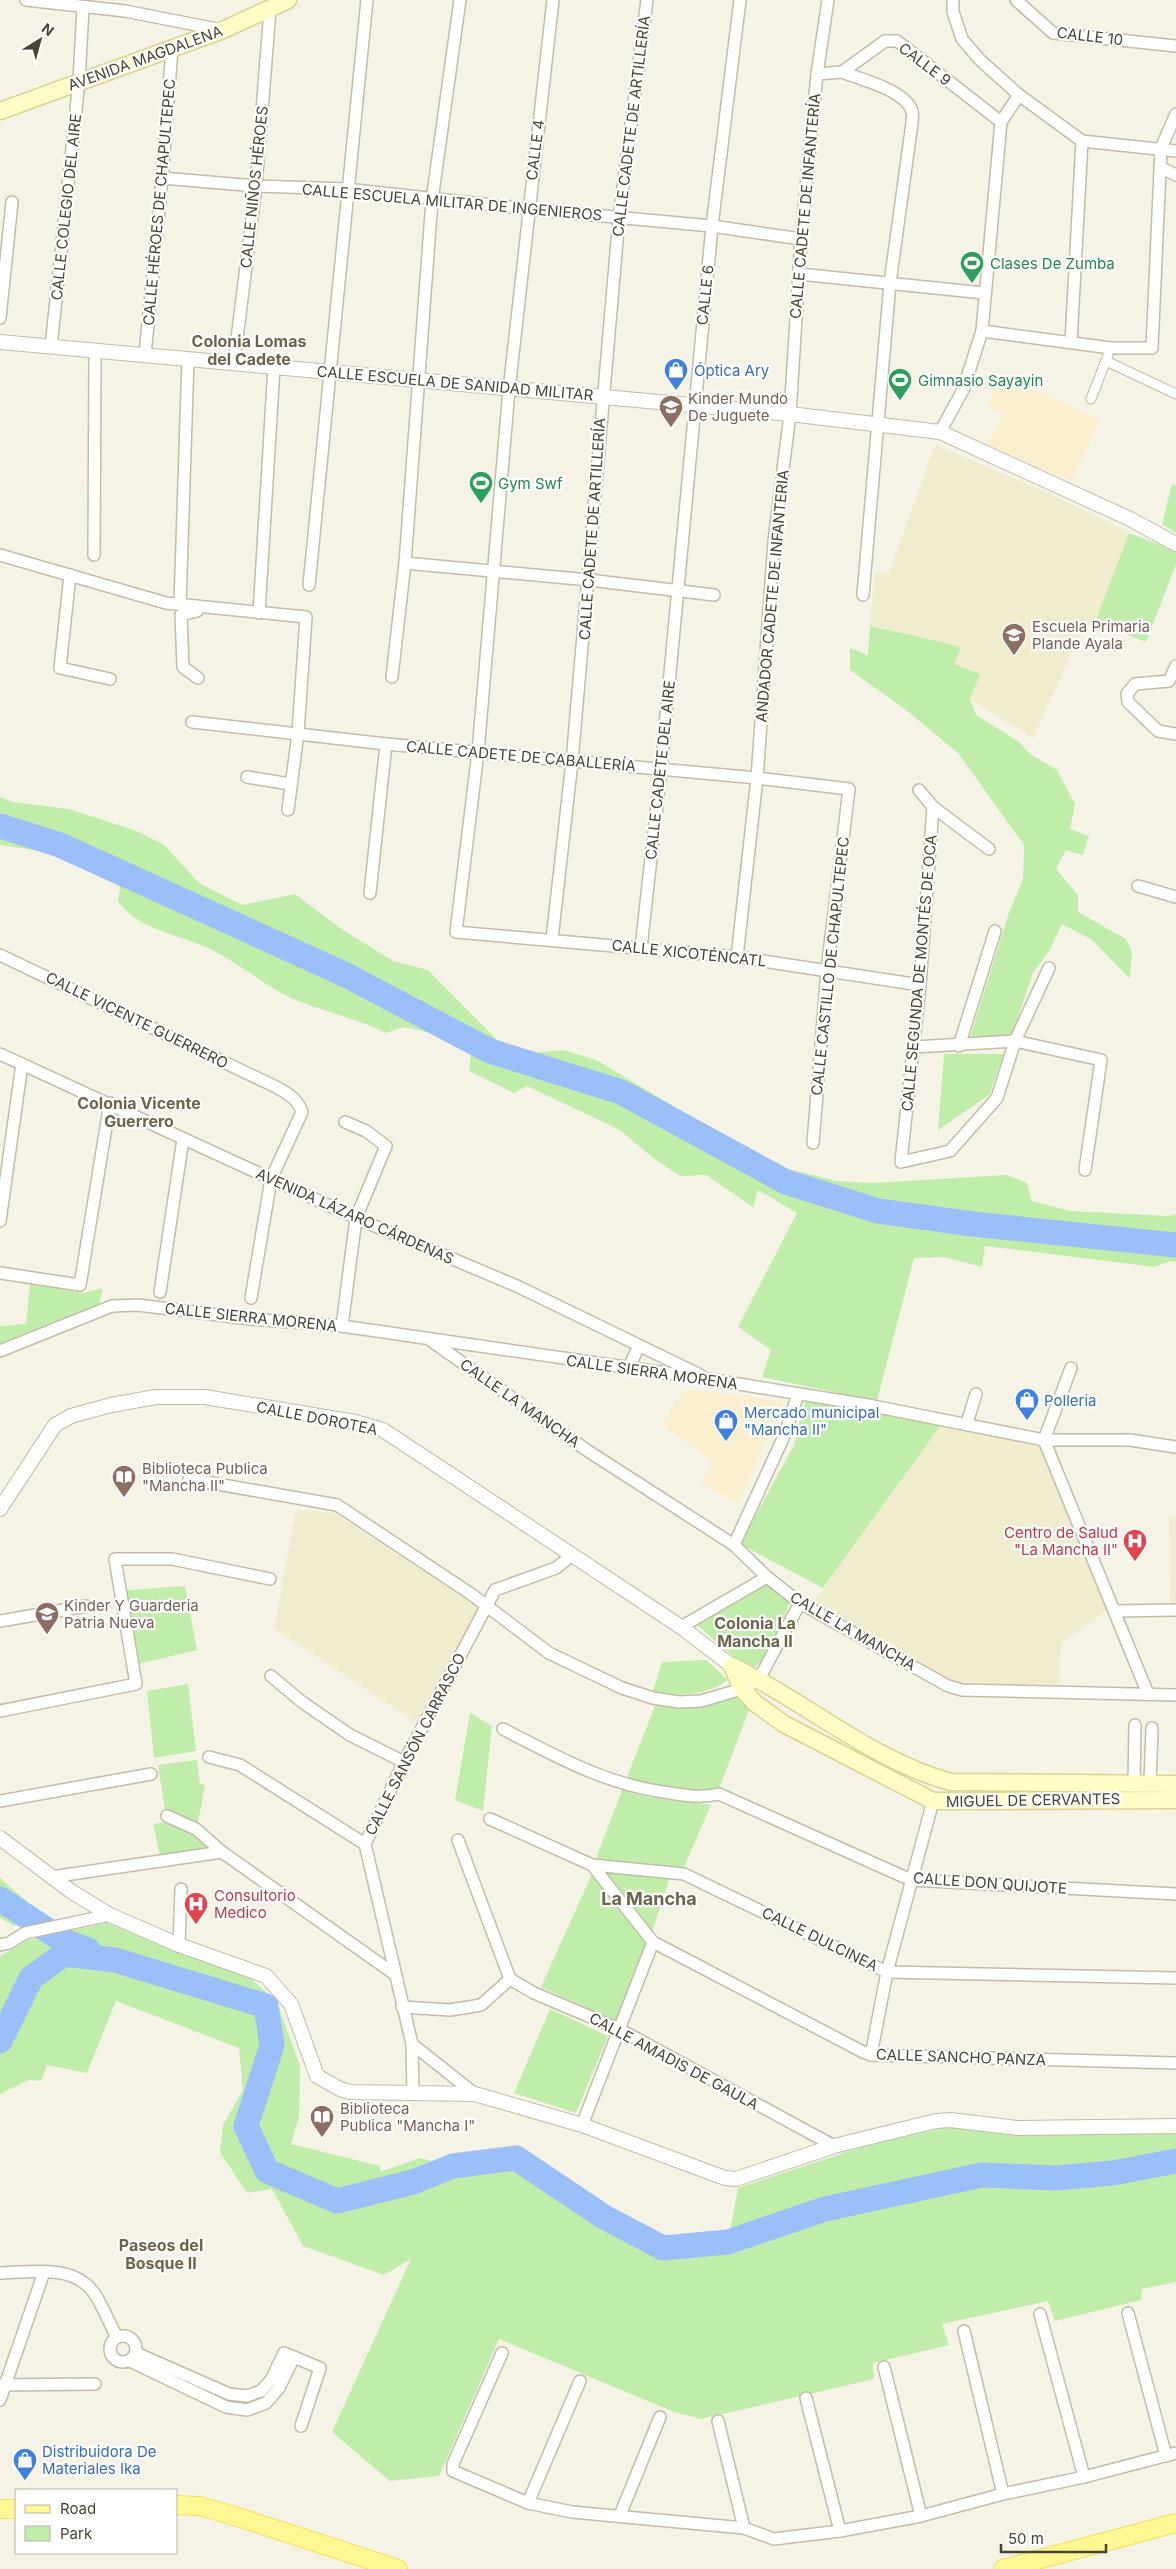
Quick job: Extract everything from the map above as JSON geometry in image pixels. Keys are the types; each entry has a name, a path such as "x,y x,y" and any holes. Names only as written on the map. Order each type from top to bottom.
{"main road":[{"name":"AVENIDA MAGDALENA","path":"0,111 223,30 270,10 288,0"},
{"name":"CALLE DOROTEA","path":"732,1666 758,1679 897,1762 926,1775 951,1782 1176,1784"},
{"name":"CALLE DOROTEA","path":"732,1666 742,1689"},
{"name":"MIGUEL DE CERVANTES","path":"742,1689 755,1703 784,1724 933,1801 1176,1800"},
{"path":"178,2505 200,2506 238,2517 398,2569"},
{"path":"0,2509 15,2509"},
{"path":"1004,2569 1176,2523"}],"street":[{"path":"26,0 83,8 126,6 223,30"},
{"path":"309,585 346,189 367,0"},
{"path":"392,676 405,563 432,200 460,0"},
{"name":"CALLE 4","path":"456,932 478,752 509,390 553,0"},
{"name":"CALLE CADETE DE ARTILLERÍA","path":"552,939 572,762 589,580 602,396 619,218 647,0"},
{"name":"CALLE 6","path":"678,592 712,226 740,0"},
{"name":"CALLE CADETE DE INFANTERÍA","path":"790,414 801,239 817,74 828,0"},
{"path":"953,0 953,12 962,39 980,60 1019,95 1082,141 1176,151"},
{"name":"CALLE 10","path":"1016,0 1053,33 1176,46"},
{"name":"CALLE COLEGIO DEL AIRE","path":"51,347 79,81 83,8"},
{"name":"CALLE NIÑOS HÉROES","path":"234,363 256,186 270,10"},
{"name":"CALLE 9","path":"842,72 885,41 897,41 1001,122"},
{"name":"CALLE HÉROES DE CHAPULTEPEC","path":"145,356 172,49"},
{"path":"817,74 842,72 884,88 899,96 912,111 912,123 890,283 864,595"},
{"path":"940,432 963,390 982,331 1001,122 1019,95"},
{"path":"982,331 1111,348 1152,348 1161,148 1176,114"},
{"path":"1071,342 1082,141"},
{"path":"1160,167 1176,175"},
{"name":"CALLE ESCUELA MILITAR DE INGENIEROS","path":"162,178 256,186 346,189 528,210 712,226 801,239"},
{"path":"0,312 12,202"},
{"path":"799,274 984,293"},
{"name":"CALLE ESCUELA DE SANIDAD MILITAR","path":"0,342 329,371 509,390 694,404 940,432 1130,519 1176,544"},
{"path":"1091,399 1111,348"},
{"path":"94,555 95,351"},
{"path":"180,604 188,360"},
{"path":"1106,361 1176,394"},
{"path":"259,613 274,367"},
{"name":"ANDADOR CADETE DE INFANTERIA","path":"737,957 757,778 774,541 790,414"},
{"path":"0,555 156,601 306,617 298,733 288,810"},
{"path":"0,561 15,564 16,560"},
{"path":"405,563 589,580 714,595"},
{"path":"70,575 60,668 110,679"},
{"name":"CALLE CADETE DEL AIRE","path":"641,948 678,592"},
{"path":"197,606 197,611 181,615 183,667 198,678"},
{"path":"1176,666 1169,680 1135,684 1127,694 1128,702 1158,731 1176,734"},
{"name":"CALLE CADETE DE CABALLERÍA","path":"192,722 386,744 757,778 849,789"},
{"path":"370,893 386,744"},
{"path":"247,777 290,784"},
{"name":"CALLE CASTILLO DE CHAPULTEPEC","path":"813,1142 828,970 849,789"},
{"path":"919,790 933,807 989,849"},
{"name":"CALLE SEGUNDA DE MONTÉS DE OCA","path":"933,807 920,986 901,1162 950,1151 997,1098 1015,1041"},
{"path":"1138,886 1176,897"},
{"path":"959,1046 995,931"},
{"name":"CALLE XICOTÉNCATL","path":"456,932 552,939 737,957 920,986"},
{"name":"CALLE VICENTE GUERRERO","path":"0,955 274,1086 291,1096 299,1104 302,1112 271,1179"},
{"path":"1015,1041 1049,968"},
{"path":"914,1047 959,1046 1015,1041 1101,1060 1085,1170"},
{"name":"AVENIDA LÁZARO CÁRDENAS","path":"0,1054 110,1103 356,1218 519,1287 708,1379"},
{"path":"0,1221 22,1064"},
{"path":"0,1273 80,1285 110,1103"},
{"path":"342,1326 356,1218 386,1146 366,1132 345,1122"},
{"path":"160,1292 183,1138"},
{"path":"251,1298 271,1179"},
{"name":"CALLE SIERRA MORENA","path":"0,1352 112,1306 126,1304 250,1319 342,1326 628,1369 708,1379 967,1423 1044,1440 1130,1440 1176,1447"},
{"name":"CALLE LA MANCHA","path":"427,1338 588,1451 734,1545 767,1577 800,1603 956,1689 1176,1695"},
{"path":"628,1369 639,1346"},
{"path":"1071,1368 1044,1440 1116,1611 1148,1694"},
{"path":"734,1545 785,1434 798,1394"},
{"path":"967,1423 976,1394"},
{"name":"CALLE DOROTEA","path":"0,1509 28,1469 44,1439 55,1425 63,1420 111,1405 156,1397 205,1397 355,1422 383,1430 681,1627 732,1666"},
{"path":"188,1480 337,1505 486,1606 548,1652 638,1693 654,1698 687,1702 701,1701 742,1689 758,1679 800,1603"},
{"name":"CALLE SANSÓN CARRASCO","path":"413,2092 412,2044 393,1973 365,1844 404,1762 495,1590 556,1568 571,1556"},
{"path":"0,1711 136,1684 115,1559 172,1559 270,1579"},
{"path":"681,1627 767,1577"},
{"path":"0,1621 86,1606"},
{"path":"1116,1611 1176,1610"},
{"path":"270,1676 302,1702 350,1735 404,1762"},
{"path":"1135,1724 1142,1783"},
{"path":"1142,1783 1152,1728"},
{"name":"CALLE DON QUIJOTE","path":"503,1729 586,1772 652,1791 702,1798 719,1794 911,1880 1176,1894"},
{"path":"209,1757 240,1765 365,1844"},
{"path":"0,1801 151,1774"},
{"path":"871,2054 887,1972 933,1801"},
{"path":"167,1816 196,1829 222,1852 393,1973"},
{"path":"490,1819 592,1865 653,1942 582,2125"},
{"path":"0,1838 78,1896 110,1915 179,1945 250,1968 266,1976 291,2004 317,2076 330,2084 350,2092 475,2094 582,2125 725,2178 736,2179 834,2146 936,2121 950,2120 1018,2128 1176,2126"},
{"path":"402,2007 450,2010 481,2005 510,1979 458,1840"},
{"path":"51,1876 222,1852"},
{"name":"CALLE DULCINEA","path":"592,1865 684,1874 887,1972 1176,1978"},
{"path":"179,1945 181,1889"},
{"path":"0,1945 9,1943 25,1933 110,1915"},
{"name":"CALLE SANCHO PANZA","path":"653,1942 871,2054 1176,2063"},
{"name":"CALLE AMADIS DE GAULA","path":"510,1979 534,1993 619,2029 834,2146"},
{"path":"412,2044 475,2094"},
{"path":"0,2273 44,2272 73,2276 81,2280 93,2292 117,2337"},
{"path":"0,2400 3,2385 44,2272"},
{"path":"502,2353 453,2464 452,2471 528,2504 572,2512 744,2528 774,2539 840,2531 921,2516 1003,2494 1084,2477 1171,2454 1128,2313"},
{"path":"1040,2314 1084,2477"},
{"path":"964,2331 1003,2494"},
{"path":"133,2357 135,2343 127,2336 117,2337 110,2345 112,2356 120,2362 133,2357 226,2407 247,2410 266,2403 279,2388 294,2357 320,2368 300,2426"},
{"path":"884,2367 921,2516"},
{"path":"528,2504 580,2381"},
{"path":"3,2385 95,2384"},
{"path":"806,2398 840,2531"},
{"path":"620,2515 660,2417"},
{"path":"718,2421 744,2528"}],"shaded area":[{"path":"1000,374 1100,420 1072,481 987,445 1003,414 987,406"},
{"path":"935,445 1058,497 1129,533 1095,622 1079,637 1033,738 970,699 954,664 961,649 950,644 870,626 875,570 889,573"},
{"name":"Mercado municipal \"Mancha II\"","path":"685,1389 784,1401 738,1504 701,1484 712,1460 661,1425"},
{"path":"941,1425 1040,1446 1109,1609 1061,1643 1059,1685 954,1682 812,1604"},
{"path":"296,1510 334,1513 480,1608 417,1723 274,1628"},
{"path":"1169,1517 1176,1517 1176,1608 1170,1608"}],"green space":[{"path":"1172,484 1176,486 1176,533 1162,524"},
{"path":"1129,533 1176,551 1176,564 1146,642 1095,622"},
{"path":"870,626 961,648 954,664 980,674 970,699 976,715 1019,742 1030,754 1057,770 1075,804 1070,829 1089,836 1083,855 1066,850 1056,869 1078,895 1078,912 1126,939 1132,952 1130,979 1092,940 1062,924 1049,951 1033,973 1011,1038 969,1041 1008,915 1023,879 1024,845 958,753 906,710 850,670 850,648 868,655"},
{"path":"0,797 13,802 69,809 139,832 164,845 199,883 242,905 295,894 340,928 393,961 428,970 503,1046 530,1053 564,1050 598,1061 772,1165 837,1181 872,1183 1007,1175 1027,1183 1032,1201 1070,1211 1169,1216 1176,1214 1176,1262 1171,1261 1154,1267 985,1246 982,1267 944,1257 914,1258 877,1401 762,1377 771,1350 738,1327 797,1213 758,1190 753,1207 706,1175 680,1176 653,1158 620,1130 527,1086 514,1093 469,1071 471,1051 453,1038 404,1027 386,1033 363,1023 305,1004 273,988 214,951 138,920 118,901 120,887 67,855 0,845"},
{"path":"944,1054 1004,1054 989,1095 938,1130"},
{"path":"30,1284 83,1293 103,1288 99,1306 0,1346 0,1326 26,1324"},
{"path":"806,1399 941,1425 823,1588 740,1544 794,1445"},
{"path":"766,1581 789,1603 772,1646 755,1667 740,1662 696,1624"},
{"path":"185,1586 197,1650 138,1664 127,1590"},
{"path":"706,1660 728,1680 710,1690 692,1694 652,1694 662,1662"},
{"path":"188,1684 196,1751 154,1758 147,1691"},
{"path":"742,1696 749,1710 719,1789 702,1794 626,1780 656,1703 711,1703"},
{"path":"470,1713 492,1726 483,1811 455,1800"},
{"path":"197,1760 200,1784 205,1785 198,1823 165,1809 158,1765"},
{"path":"623,1788 647,1797 711,1805 683,1869 595,1861"},
{"path":"167,1822 194,1833 211,1849 160,1856 153,1824"},
{"path":"600,1869 671,1873 651,1935"},
{"path":"592,1874 647,1943 617,2022 541,1987"},
{"path":"0,1878 32,1906 14,1926 0,1918"},
{"path":"107,1923 251,1979 277,2002 300,2066 299,2117 291,2144 380,2166 380,2172 420,2158 453,2166 516,2158 604,2216 663,2248 728,2242 738,2188 868,2145 948,2127 1026,2136 1062,2131 1176,2129 1176,2282 1142,2289 1141,2300 1055,2321 1048,2301 942,2324 949,2345 873,2363 874,2379 701,2419 674,2412 499,2339 439,2476 390,2481 332,2432 411,2259 384,2275 303,2246 272,2189 247,2193 220,2152 223,2125 243,2090 239,2048 116,2001 87,2073 47,2065 41,2081 29,2080 0,2094 0,1956 28,1940"},
{"path":"550,2009 608,2036 576,2113 514,2093"}],"waterway":[{"path":"0,826 60,845 346,975 490,1051 621,1092 786,1182 878,1211 973,1224 1176,1245"},
{"path":"0,1899 64,1941 88,1950"},
{"path":"0,2041 31,1978 64,1954 115,1960 266,2006 272,2045 246,2126 267,2171 337,2201 413,2182 453,2166 516,2158 604,2217 663,2248 728,2242 825,2209 982,2175 1056,2178 1113,2173 1176,2161"}],"place":[{"name":"Clases De Zumba","path":"972,284"},
{"name":"Óptica Ary","path":"676,391"},
{"name":"Gimnasio Sayayin","path":"900,401"},
{"name":"Kinder Mundo De Juguete","path":"671,428"},
{"name":"Gym Swf","path":"481,504"},
{"name":"Escuela Primaria Plande Ayala","path":"1014,656"},
{"name":"Polleria","path":"1027,1421"},
{"name":"Mercado municipal \"Mancha II\"","path":"726,1442"},
{"name":"Biblioteca Publica \"Mancha II\"","path":"124,1498"},
{"name":"Centro de Salud \"La Mancha II\"","path":"1135,1562"},
{"name":"Kinder Y Guarderia Patria Nueva","path":"47,1635"},
{"name":"Consultorio Medico","path":"196,1925"},
{"name":"Biblioteca Publica \"Mancha I\"","path":"322,2138"},
{"name":"Distribuidora De Materiales Ika","path":"25,2481"}],"district":[{"name":"Colonia Lomas del Cadete","path":"249,350"},
{"name":"Colonia Vicente Guerrero","path":"139,1112"},
{"name":"Colonia La Mancha II","path":"755,1632"},
{"name":"La Mancha","path":"649,1898"},
{"name":"Paseos del Bosque II","path":"161,2254"}]}
